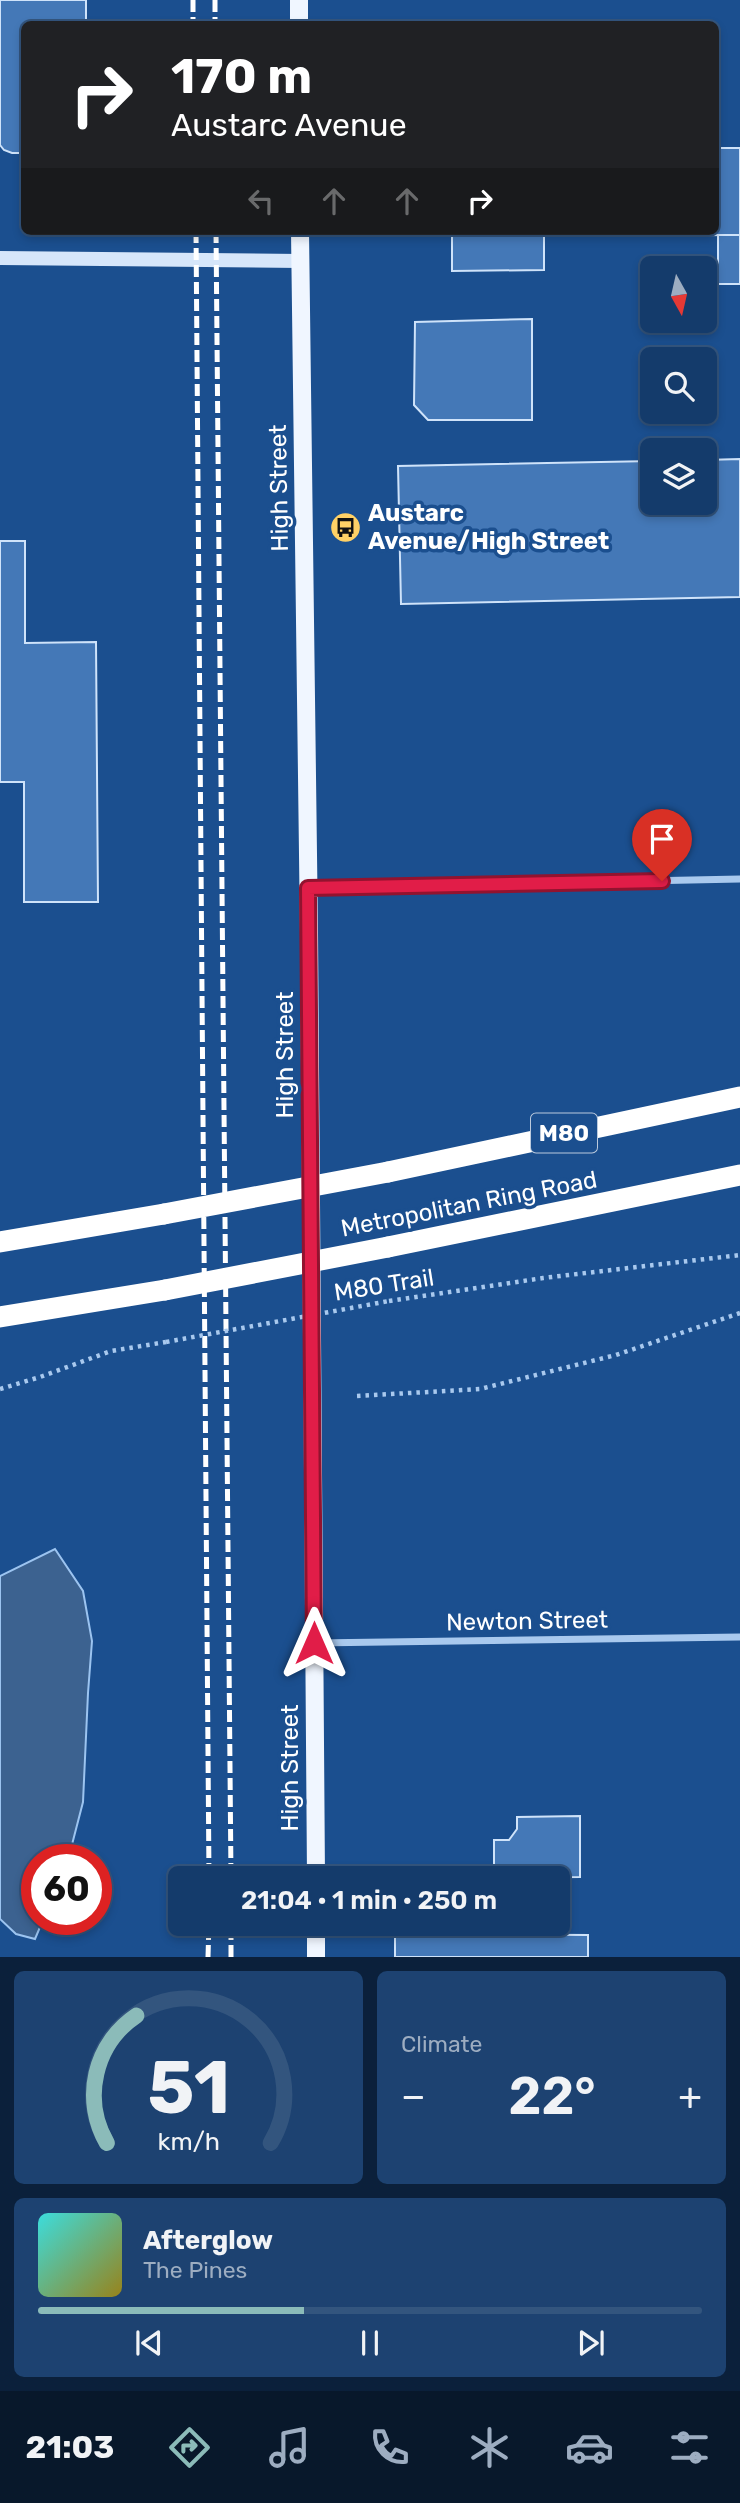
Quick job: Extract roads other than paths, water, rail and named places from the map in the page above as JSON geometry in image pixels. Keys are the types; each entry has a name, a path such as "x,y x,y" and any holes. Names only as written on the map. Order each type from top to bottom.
{"highway":[{"name":"Metropolitan Ring Road","path":"0,1242 388,1172 740,1097"},
{"name":"Metropolitan Ring Road","path":"0,1317 165,1290 740,1175"}],"main road":[{"path":"299,0 299,21"},
{"name":"High Street","path":"300,235 316,1866"},
{"path":"0,258 301,261"},
{"path":"316,1936 316,1957"}],"street":[{"path":"308,888 740,879"},
{"name":"Newton Street","path":"314,1643 740,1637"}],"water":[{"path":"55,1549 83,1591 92,1641 83,1802 72,1844 21,1844 21,1935 37,1935 35,1939 16,1934 0,1919 0,1576"}],"railway":[{"path":"193,0 193,21"},
{"path":"215,0 215,21"},
{"path":"196,235 209,1866"},
{"path":"216,235 231,1866"},
{"path":"208,1957 209,1936"},
{"path":"231,1936 231,1957"}],"place":[{"name":"Austarc Avenue/High Street","path":"345,527"}]}
